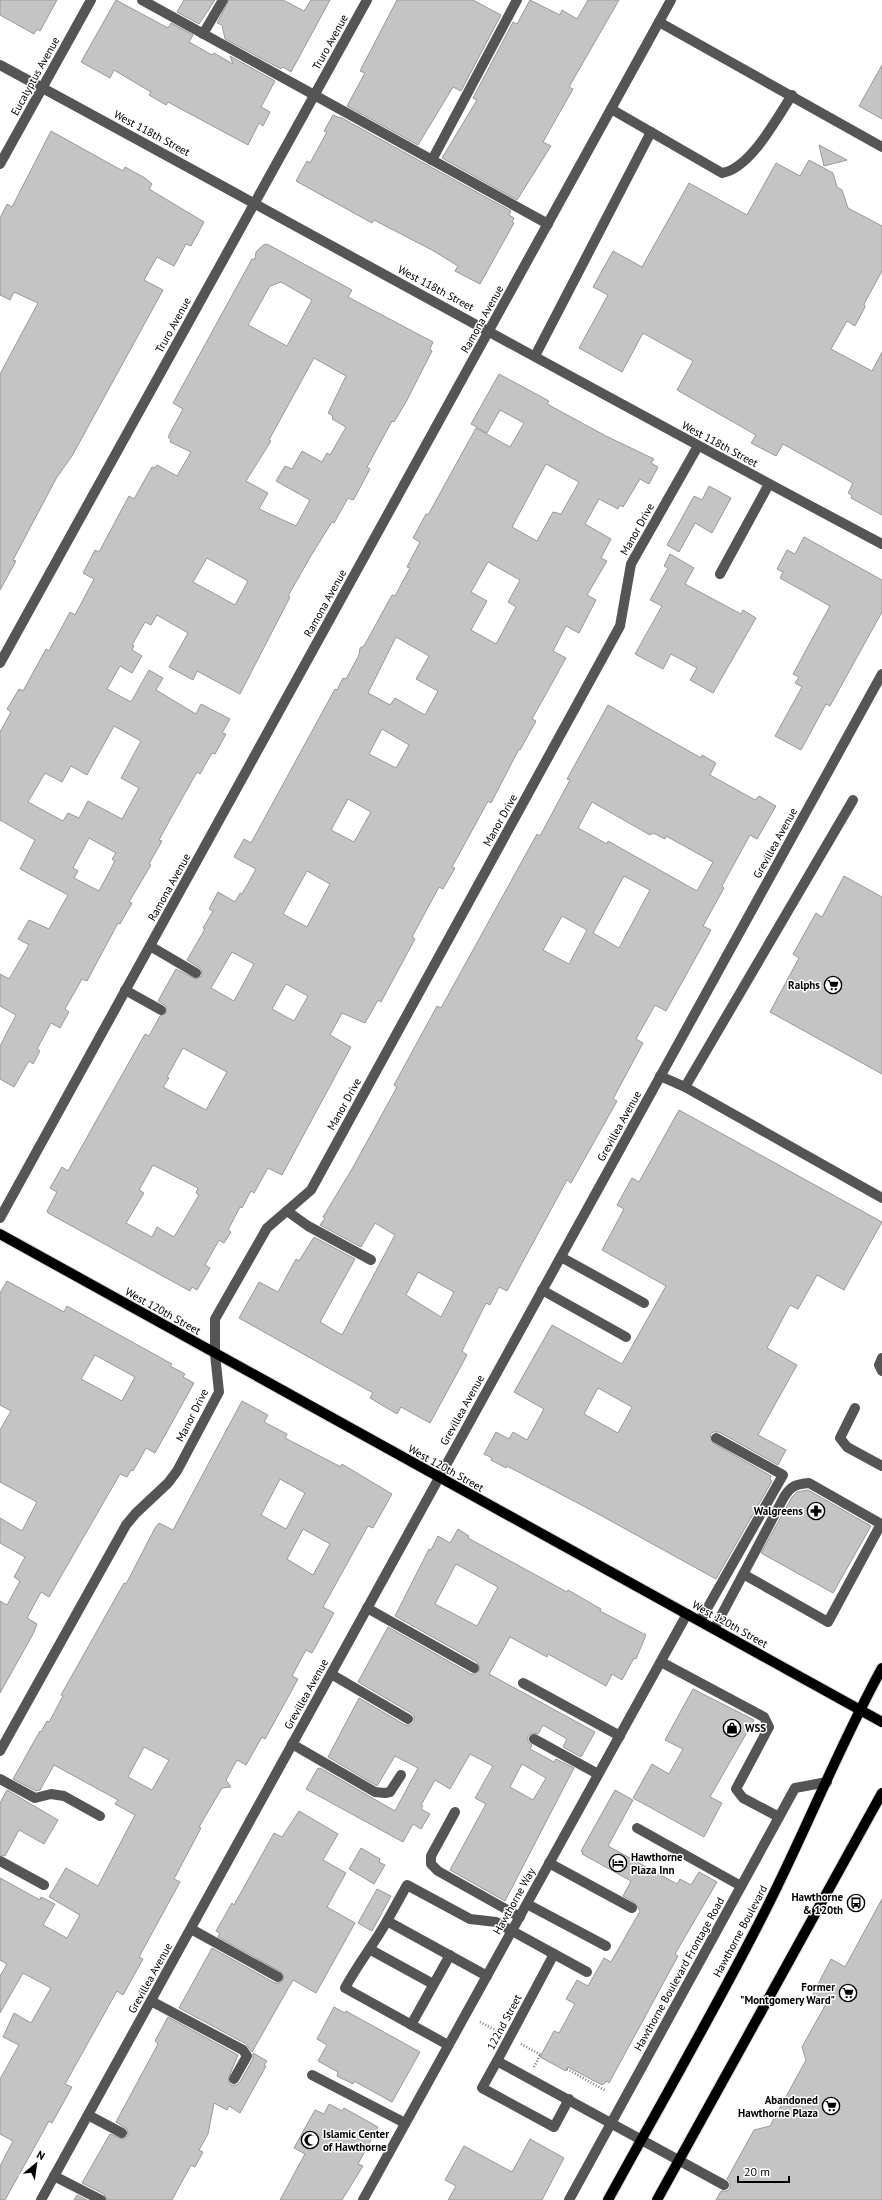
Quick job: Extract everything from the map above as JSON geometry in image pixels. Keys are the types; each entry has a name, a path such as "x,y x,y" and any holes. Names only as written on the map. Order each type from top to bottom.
{"main road":[{"name":"West 120th Street","path":"0,1234 882,1722"},
{"name":"Hawthorne Boulevard","path":"608,2200 760,1922 827,1782 859,1709 882,1668"},
{"path":"657,2200 882,1793"}],"street":[{"name":"Eucalyptus Avenue","path":"0,164 91,0"},
{"path":"142,0 548,224"},
{"path":"204,34 223,0"},
{"name":"Truro Avenue","path":"0,663 367,0"},
{"path":"432,160 517,0"},
{"name":"Ramona Avenue","path":"0,1218 671,0"},
{"path":"659,22 792,94 882,146"},
{"name":"West 118th Street","path":"0,65 489,330 698,446 882,544"},
{"path":"611,109 722,173 731,172 763,140 792,94"},
{"path":"535,356 652,132"},
{"name":"Manor Drive","path":"0,1751 126,1525 136,1513 168,1483 177,1471 219,1392 215,1354 215,1319 267,1228 311,1190 620,626 631,564 698,446"},
{"path":"720,574 769,484"},
{"name":"Grevillea Avenue","path":"41,2200 882,674"},
{"path":"685,1087 853,800"},
{"path":"150,946 196,973"},
{"path":"126,990 162,1010"},
{"path":"660,1076 685,1087 882,1198"},
{"path":"287,1211 308,1226 371,1260"},
{"path":"561,1256 644,1303"},
{"path":"542,1290 626,1337"},
{"path":"882,1358 879,1365 882,1371"},
{"path":"855,1408 840,1438 847,1447 882,1466"},
{"path":"700,1621 783,1475 716,1438"},
{"path":"714,1630 743,1574 788,1490 796,1484 809,1483 881,1524 879,1534 828,1622 743,1574"},
{"path":"367,1608 474,1668"},
{"name":"Hawthorne Way","path":"363,2200 687,1614"},
{"path":"661,1662 764,1717 769,1727 736,1790 743,1798 779,1817"},
{"path":"331,1674 408,1720"},
{"path":"523,1683 620,1736"},
{"path":"534,1739 598,1774"},
{"path":"292,1744 375,1792 390,1792 401,1775"},
{"path":"0,1779 35,1798 51,1794 64,1796 100,1816"},
{"name":"Hawthorne Boulevard Frontage Road","path":"569,2200 795,1788 827,1782"},
{"path":"455,1812 431,1856 431,1864 438,1871 520,1917"},
{"path":"637,1828 741,1886"},
{"path":"0,1861 44,1885"},
{"path":"549,1863 632,1908"},
{"path":"448,2045 345,1988 360,1961 371,1950 407,1885 470,1920 496,1922 587,1972"},
{"path":"527,1904 606,1946"},
{"path":"387,1921 487,1976"},
{"path":"192,1925 246,1952"},
{"path":"192,1925 278,1977"},
{"path":"371,1950 433,1984"},
{"name":"122nd Street","path":"554,1954 497,2061 724,2185"},
{"path":"411,2024 450,1955"},
{"path":"151,2001 243,2050 246,2056 234,2079"},
{"path":"497,2061 482,2088 554,2127 568,2099"},
{"path":"312,2075 405,2123"},
{"path":"88,2115 122,2133"},
{"path":"54,2176 101,2200"}],"path":[{"path":"527,2047 541,2055"},
{"path":"567,2069 606,2091"}],"building":[{"path":"0,0 57,0 40,31 37,29 34,34 0,15"},
{"path":"116,0 168,28 171,23 193,35 189,42 212,55 214,53 233,64 230,56 275,81 261,107 270,112 263,126 259,123 248,145 168,102 166,105 149,95 151,92 114,70 110,78 81,62"},
{"path":"184,0 215,0 199,24 177,12"},
{"path":"229,0 283,0 304,11 311,0 330,0 291,72 283,67 281,69 225,39 222,25 217,23"},
{"path":"397,0 473,0 501,15 461,91 453,87 418,145 347,106 365,73 360,71"},
{"path":"530,0 560,15 562,10 577,19 588,0 619,0 569,87 573,89 543,142 551,146 517,200 442,158 477,100 473,98 513,22 517,24"},
{"path":"882,65 882,119 859,106"},
{"path":"333,115 340,117 511,211 509,215 514,218 512,222 514,223 480,284 455,271 458,266 432,250 374,220 372,223 296,181 307,161 310,163 327,132 324,131"},
{"path":"51,131 123,171 125,167 145,178 152,184 149,189 204,222 191,246 186,244 174,266 157,257 144,280 163,290 72,456 57,477 13,560 16,561 0,590 0,374 38,303 14,292 10,300 0,295 0,218 7,204 12,207"},
{"path":"819,145 847,160 824,166"},
{"path":"809,160 833,173 837,187 842,190 848,208 882,226 882,271 864,304 865,307 855,326 847,321 831,349 872,371 882,352 882,515 851,498 852,495 848,493 853,483 783,444 776,456 751,443 756,435 677,390 693,361 643,333 622,372 579,348 608,295 593,287 613,251 642,267 689,183 747,215 776,163 800,176"},
{"path":"267,244 352,290 348,297 433,342 430,349 432,351 406,402 394,422 392,421 367,467 370,469 354,499 348,498 334,523 332,522 312,554 288,596 290,597 240,694 197,671 193,680 169,667 188,633 157,615 151,625 145,622 132,645 134,646 132,650 142,656 132,673 120,666 107,689 131,702 149,670 163,678 156,690 196,714 201,704 230,719 222,733 226,734 215,754 212,753 200,774 197,772 159,840 162,841 149,864 151,865 129,902 132,903 120,924 118,923 87,981 82,979 65,1009 69,1012 60,1028 51,1023 37,1049 40,1051 33,1064 29,1061 14,1087 0,1079 0,1046 16,1015 0,1006 0,974 9,979 29,945 18,939 29,920 49,929 68,895 20,869 35,840 0,820 0,732 11,712 7,709 19,689 23,691 46,649 49,651 70,612 75,615 94,579 83,573 95,550 99,552 129,496 134,499 152,467 155,468 157,465 177,476 191,452 170,442 171,439 168,437 183,409 173,403 252,259 255,259 256,252 263,245","holes":["281,282 312,300 287,346 248,325 270,286","314,358 346,376 328,413 333,416 332,419 346,427 330,455 327,453 322,462 302,451 292,469 285,466 276,481 310,500 296,526 259,509 268,493 246,481 271,441 269,440","207,558 248,581 235,605 193,582","114,726 141,741 121,778 139,788 122,819 88,801 79,818 68,813 63,821 28,802 45,773 62,782 71,766 87,775","89,838 116,853 112,859 115,861 99,891 74,878 78,871 73,868"]},
{"path":"499,374 549,401 547,404 606,436 654,459 651,463 658,467 649,484 640,479 623,507 620,505 618,509 599,499 585,524 611,539 601,558 607,561 587,595 596,600 579,633 566,626 553,651 566,658 532,719 536,721 520,750 519,749 491,803 488,801 452,867 455,868 443,889 439,887 412,937 415,939 381,1002 378,1000 365,1023 342,1013 330,1035 351,1047 282,1175 268,1168 254,1193 251,1191 242,1208 240,1207 228,1230 231,1232 224,1243 219,1240 205,1265 210,1268 197,1290 192,1287 190,1291 48,1213 47,1211 57,1192 50,1188 62,1167 68,1171 145,1034 149,1036 160,1016 166,1013 166,1006 158,1001 176,969 196,979 202,976 201,969 187,960 205,929 203,928 213,911 209,909 218,892 235,902 240,893 242,894 256,869 234,857 244,839 251,843 335,689 337,690 343,678 346,679 359,655 360,648 364,646 392,595 395,596 410,568 407,567 420,542 413,538 426,514 428,515 476,428 510,447 524,423 500,410 487,433 471,424","holes":["546,464 579,482 561,514 553,512 537,541 512,527","488,562 520,580 508,602 516,607 496,644 471,630 487,601 471,592","396,637 429,656 416,679 438,691 425,715 395,698 390,705 368,693","382,729 409,745 396,768 369,754","348,799 371,812 354,842 331,830","307,871 330,884 307,927 283,914","232,952 254,964 234,1001 211,988","286,984 308,996 294,1021 272,1009","183,1048 227,1072 206,1110 163,1087 169,1078 167,1077","153,1165 198,1188 196,1193 199,1195 174,1237 157,1227 152,1237 126,1223 144,1193 139,1190"]},
{"path":"709,486 731,498 712,533 695,523 679,552 667,545 694,496 702,500"},
{"path":"804,537 882,580 882,612 830,706 826,704 801,750 775,736 802,687 795,683 799,677 793,674 830,606 780,578 783,572 777,569 787,550 795,554"},
{"path":"670,554 694,568 685,584 741,614 743,610 756,618 713,693 690,680 697,668 671,654 663,669 635,654 662,606 650,600 668,568 664,566"},
{"path":"608,705 701,758 702,755 716,763 710,775 755,800 759,796 776,806 757,839 750,835 722,886 724,888 703,926 711,930 666,1011 655,1005 636,1039 643,1043 613,1099 617,1101 571,1183 567,1180 507,1291 499,1287 490,1305 486,1303 462,1351 467,1355 430,1423 401,1407 397,1414 370,1398 373,1393 239,1318 259,1282 278,1292 296,1259 299,1261 314,1237 355,1259 320,1322 342,1335 395,1235 375,1223 361,1247 320,1225 325,1218 323,1217 352,1169 397,1087 394,1085 437,1006 441,1008 537,834 540,836 570,780 567,779","holes":["592,802 650,835 653,833 665,839 666,836 713,862 697,891 608,841 607,844 578,828","624,876 650,890 619,948 593,933","562,916 587,930 569,964 543,950","418,1272 454,1292 441,1317 406,1295"]},
{"name":"Ralphs","path":"844,876 882,897 882,1074 770,1012 799,958 793,954 816,913 822,917"},
{"path":"679,1110 882,1222 844,1290 817,1275 798,1309 790,1305 767,1348 797,1365 758,1435 786,1450 778,1465 719,1432 713,1432 710,1435 713,1443 771,1476 770,1479 772,1481 716,1579 591,1510 507,1466 506,1468 491,1460 492,1458 484,1454 496,1432 509,1439 513,1432 527,1440 544,1409 514,1392 552,1325 622,1364 666,1286 602,1250 624,1209 617,1205 632,1178 639,1182","holes":["598,1388 632,1407 618,1433 584,1414"]},
{"path":"7,1281 64,1312 67,1306 172,1364 170,1366 185,1374 183,1377 194,1383 155,1453 146,1448 133,1471 131,1470 127,1477 120,1474 49,1597 41,1592 27,1618 37,1624 33,1634 0,1693 0,1601 7,1605 20,1581 14,1577 25,1557 0,1543 0,1518 22,1531 37,1502 0,1482 0,1430 11,1411 0,1405 0,1293","holes":["95,1355 135,1377 122,1401 81,1379"]},
{"path":"242,1401 268,1415 264,1422 287,1434 285,1438 341,1467 342,1464 392,1494 373,1528 368,1526 323,1607 334,1613 312,1653 306,1650 292,1676 298,1679 265,1739 262,1737 246,1765 237,1760 226,1780 231,1787 222,1788 199,1827 201,1828 174,1879 180,1882 139,1957 143,1959 123,1995 117,1991 65,2084 72,2087 52,2123 49,2121 5,2200 0,2200 0,2166 13,2141 0,2134 0,2079 19,2045 3,2037 14,2013 31,2023 51,1988 23,1973 0,2013 0,1976 7,1964 0,1960 0,1878 40,1900 41,1897 55,1904 43,1925 67,1938 80,1915 49,1897 66,1868 98,1886 135,1815 115,1804 118,1800 54,1765 40,1790 36,1791 13,1779 40,1731 41,1732 47,1721 49,1722 63,1696 61,1695 124,1583 126,1584 155,1528 159,1523 173,1530","holes":["280,1479 305,1493 286,1529 261,1515","303,1529 330,1544 313,1575 287,1559","144,1747 169,1760 152,1790 128,1777"]},
{"name":"Walgreens","path":"808,1490 871,1526 833,1593 761,1553 792,1497 797,1492"},
{"path":"458,1529 469,1536 468,1538 567,1592 568,1590 601,1609 600,1611 646,1635 636,1659 634,1658 622,1680 612,1674 606,1686 548,1654 547,1657 510,1637 489,1674 595,1732 581,1757 563,1747 567,1739 543,1725 538,1734 533,1733 528,1736 528,1742 532,1745 530,1749 554,1762 556,1759 574,1768 505,1901 450,1870 486,1804 475,1798 493,1766 470,1754 450,1789 435,1780 421,1805 423,1806 421,1809 430,1814 421,1829 413,1824 403,1842 306,1789 318,1768 395,1811 418,1768 395,1756 377,1786 328,1757 359,1698 405,1725 411,1725 414,1722 414,1716 411,1713 358,1682 388,1627 471,1674 479,1671 480,1668 477,1662 395,1616 429,1549 431,1550 438,1536 450,1543","holes":["456,1564 498,1587 477,1626 435,1604","522,1764 546,1778 533,1800 510,1787"]},
{"path":"693,1689 754,1720 710,1797 722,1803 704,1837 633,1798 652,1764 669,1774 683,1749 665,1740"},
{"path":"7,1790 58,1820 44,1844 19,1830 5,1856 0,1855 0,1803"},
{"path":"615,1790 633,1800 608,1846 677,1884 680,1879 691,1885 699,1872 717,1882 675,1954 678,1956 609,2083 607,2081 602,2085 568,2067 566,2071 540,2057 554,2031 559,2033 575,2004 566,1999 577,1980 588,1986 604,1958 611,1962 640,1911 635,1903 623,1896 631,1881 582,1854 583,1852 581,1851"},
{"path":"299,1811 338,1834 323,1860 346,1873 327,1907 355,1923 316,1993 293,1980 252,2052 246,2044 179,2008 212,1948 275,1983 279,1983 283,1980 284,1976 281,1972 218,1937 220,1933 216,1931 232,1903 234,1905 274,1833 282,1837"},
{"path":"361,1848 380,1859 379,1862 385,1865 374,1884 349,1869"},
{"path":"377,1889 391,1896 372,1931 358,1923"},
{"name":"Abandoned Hawthorne Plaza","path":"882,1899 882,2200 716,2200 721,2191 727,2191 730,2188 730,2182 727,2179 754,2130 770,2126 806,2060 802,2047 827,2002 813,1994 831,1959 845,1967"},
{"path":"334,2007 345,2013 346,2011 420,2052 392,2102 354,2081 353,2084 337,2076 338,2072 318,2061 327,2045 317,2039"},
{"path":"168,2017 238,2055 228,2079 231,2085 237,2085 240,2082 253,2059 253,2053 267,2061 264,2065 266,2066 240,2113 229,2106 227,2110 214,2103 208,2134 199,2150 203,2152 195,2167 191,2165 172,2200 107,2200 104,2194 82,2183 110,2134 122,2139 128,2136 127,2129 116,2122 158,2044 155,2041"},
{"path":"329,2104 342,2111 344,2108 378,2127 358,2164 363,2166 342,2200 280,2200 305,2154 294,2148 315,2110 324,2114"},
{"path":"530,2139 564,2158 542,2200 448,2200 456,2186 445,2180 464,2146 512,2172"},
{"path":"77,2195 87,2200 74,2200"}],"place":[{"name":"Ralphs","path":"833,985"},
{"name":"Walgreens","path":"816,1511"},
{"name":"WSS","path":"732,1728"},
{"name":"Hawthorne Plaza Inn","path":"618,1863"},
{"name":"Hawthorne & 120th","path":"856,1903"},
{"name":"Former \"Montgomery Ward\"","path":"848,1993"},
{"name":"Abandoned Hawthorne Plaza","path":"831,2106"},
{"name":"Islamic Center of Hawthorne","path":"310,2140"}]}
